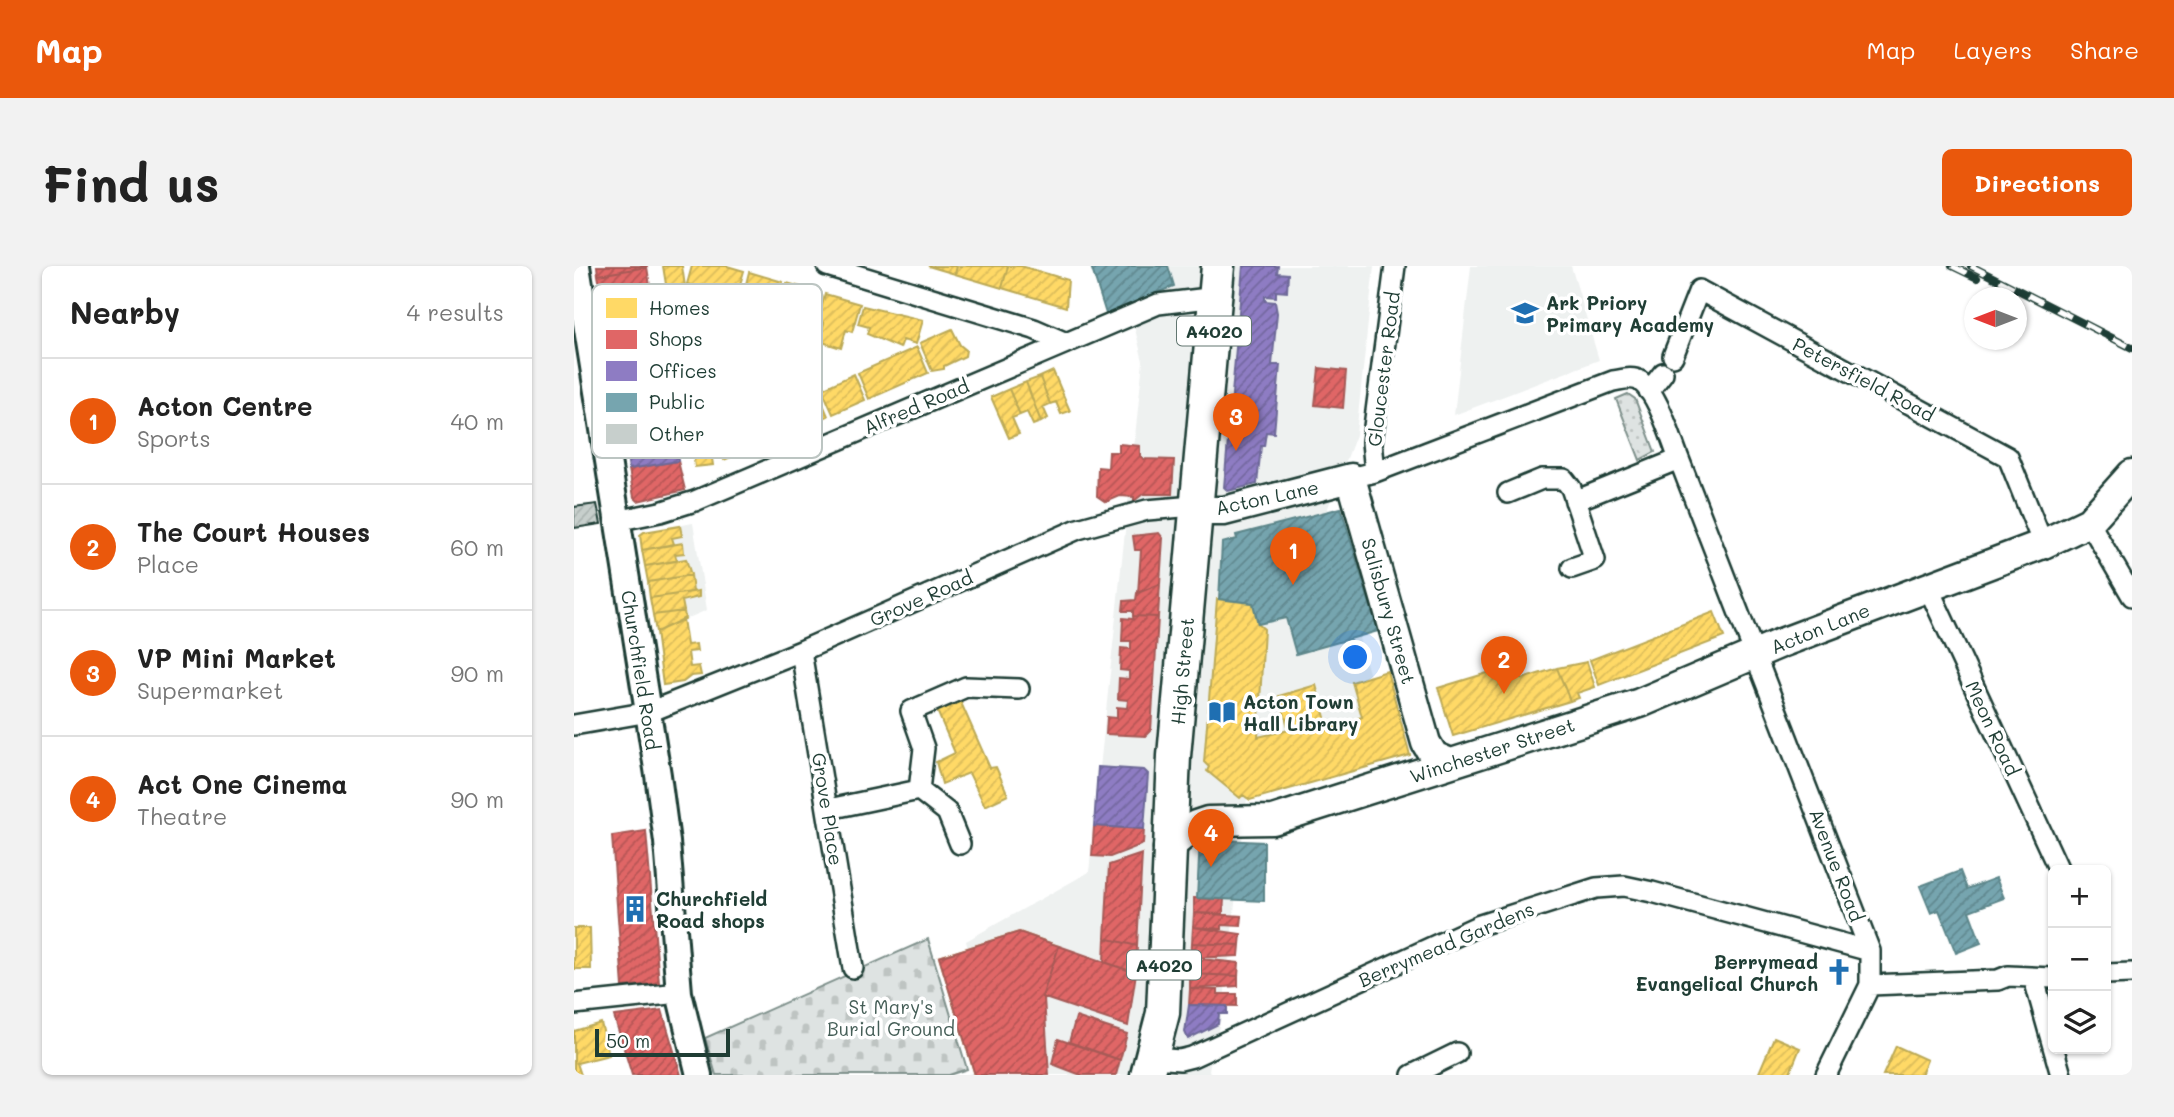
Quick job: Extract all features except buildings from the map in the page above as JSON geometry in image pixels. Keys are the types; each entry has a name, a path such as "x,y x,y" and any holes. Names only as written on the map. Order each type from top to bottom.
{"main road":[{"name":"High Street","path":"1150,1066 1163,1013 1168,848 1217,281"},
{"name":"Acton Lane","path":"1198,511 1223,510 1363,475"},
{"name":"Salisbury Street","path":"1363,475 1426,743"},
{"name":"Acton Lane","path":"1755,655 1927,585 2043,544 2089,522 2128,485"},
{"name":"Winchester Street","path":"1168,848 1196,825 1223,821 1273,820 1448,762 1640,703 1755,655"},
{"path":"1426,743 1434,756 1448,762"},
{"path":"1411,776 1423,765 1426,743"},
{"path":"1173,784 1198,806 1223,821"}],"street":[{"name":"Churchfield Road","path":"577,266 581,327 592,390"},
{"path":"827,266 1034,329 1064,342"},
{"name":"Gloucester Road","path":"1363,475 1372,442 1395,266"},
{"name":"Alfred Road","path":"822,446 1064,342 1217,281"},
{"name":"Petersfield Road","path":"1649,391 1668,364 1699,290 2008,457 2043,544"},
{"name":"Acton Lane","path":"1363,475 1613,382 1627,378 1639,380 1649,391 1679,460 1755,655"},
{"name":"Churchfield Road","path":"604,458 649,712 667,842 679,993 699,1075"},
{"name":"Alfred Road","path":"615,521 660,512 695,500 793,458"},
{"path":"1575,501 1679,460"},
{"path":"1508,493 1552,477 1564,479 1575,501 1595,560 1572,568"},
{"name":"Grove Road","path":"574,725 649,712 801,651 1078,529 1147,510 1182,507 1198,511"},
{"path":"2089,522 2132,596"},
{"name":"Meon Road","path":"1927,585 2057,865"},
{"name":"Grove Place","path":"801,651 853,968"},
{"name":"Avenue Road","path":"1755,655 1870,950 1870,985 1826,1075"},
{"path":"919,790 924,748 911,711 965,687 1019,689"},
{"path":"829,809 919,790"},
{"path":"919,790 947,812 960,844"},
{"name":"Berrymead Gardens","path":"1150,1066 1192,1057 1480,925 1596,888 1624,886 1652,892 1870,950"},
{"path":"2111,974 2132,974"},
{"path":"1870,985 1998,980 2008,976 2044,978 2061,1075"},
{"path":"574,1004 679,993"},
{"path":"1412,1075 1457,1053"}],"shaded area":[{"path":"1119,266 1374,266 1356,435 1324,518 1390,745 1249,780 1223,1009 1209,1070 1211,1075 965,1075 975,1072 978,991 966,941 1089,872 1143,361"},
{"name":"Ark Priory Primary Academy","path":"1471,266 1571,266 1599,360 1454,415"},
{"path":"693,523 707,610 656,632 640,535"}],"green space":[{"path":"1628,394 1635,399 1655,452 1640,460 1616,399"},
{"name":"St Mary's Burial Ground","path":"928,939 967,1069 949,1075 716,1075 705,1038"}],"railway":[{"path":"1952,266 1977,278"},
{"path":"1971,266 2132,348"}],"place":[{"name":"Ark Priory Primary Academy","path":"1525,313"},
{"name":"VP Mini Market","path":"1236,451"},
{"name":"Acton Centre","path":"1293,585"},
{"name":"The Court Houses","path":"1504,694"},
{"name":"Acton Town Hall Library","path":"1222,712"},
{"name":"Act One Cinema","path":"1211,867"},
{"name":"Churchfield Road shops","path":"635,909"},
{"name":"Berrymead Evangelical Church","path":"1839,972"}]}
